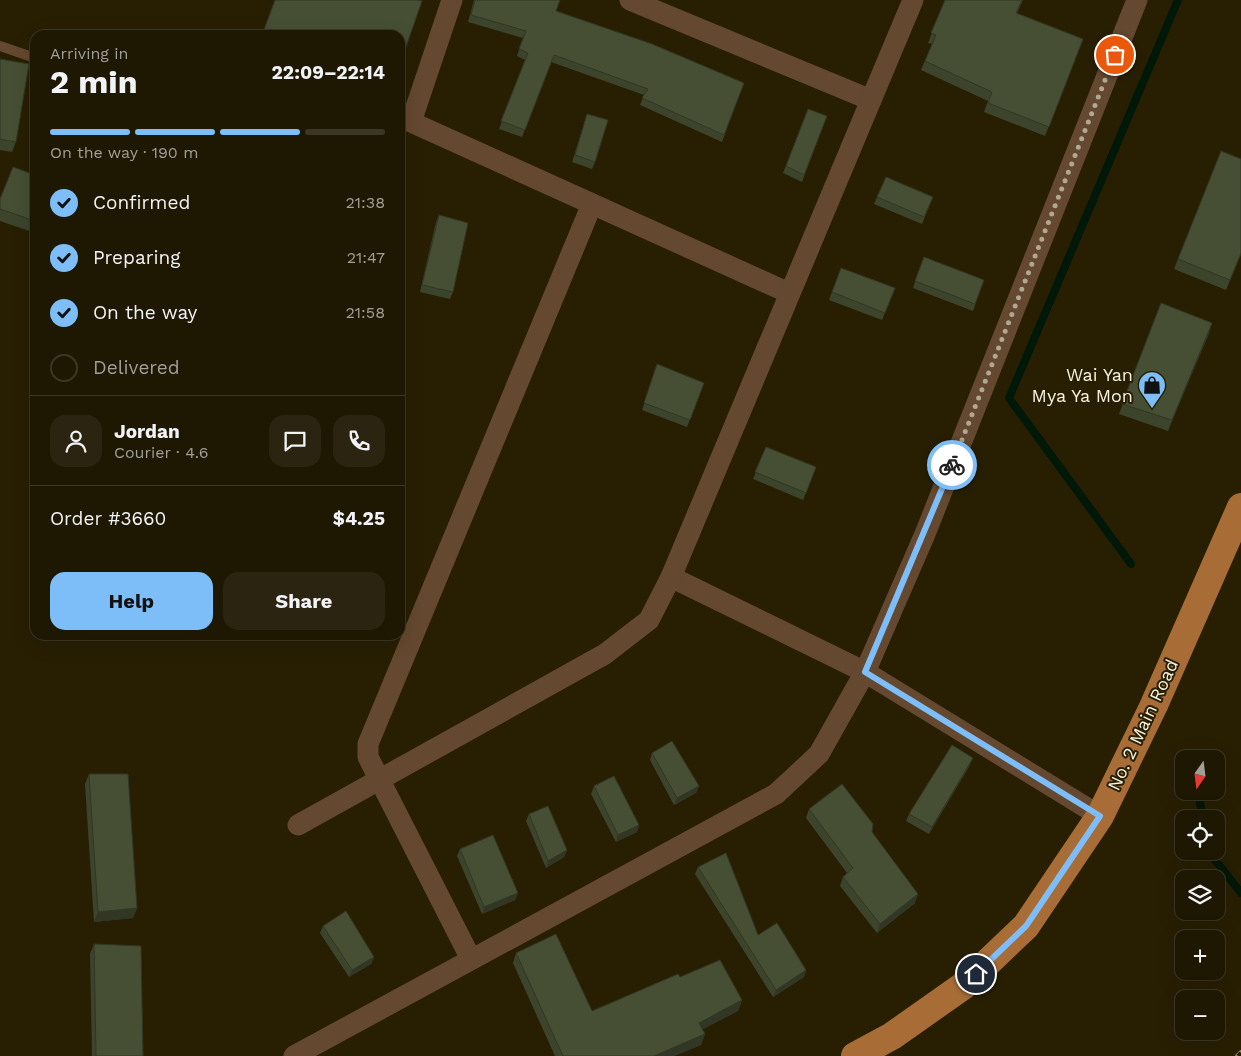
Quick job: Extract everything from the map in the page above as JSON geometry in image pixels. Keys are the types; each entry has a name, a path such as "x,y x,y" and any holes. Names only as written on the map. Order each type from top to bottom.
{"main road":[{"name":"No. 2 Main Road","path":"855,1056 892,1036 964,986 1026,926 1100,816 1154,704 1241,507"}],"street":[{"path":"452,0 411,122 789,294"},
{"path":"630,0 871,100"},
{"path":"298,825 605,654 649,620 671,576 913,0"},
{"path":"294,1056 776,794 819,754 865,672 925,534 1137,0"},
{"path":"471,960 368,757 368,744 592,204"},
{"path":"671,576 865,672 1100,816"}],"lane":[{"path":"0,46 30,56"}],"building":[{"path":"275,0 422,1 405,50 405,30 264,30"},
{"path":"475,0 560,0 556,11 652,44 744,83 724,135 642,98 648,89 554,55 525,130 501,121 528,53 519,49 526,31 471,15"},
{"path":"945,0 1022,0 1016,13 1083,39 1049,127 988,103 992,92 925,61 936,35 931,33"},
{"path":"0,59 29,64 16,142 0,139"},
{"path":"808,109 827,116 804,175 786,166"},
{"path":"587,114 608,120 595,162 575,155"},
{"path":"1221,151 1241,159 1241,253 1230,280 1178,259"},
{"path":"13,167 30,173 30,219 0,209 0,199"},
{"path":"886,177 933,197 924,217 877,197"},
{"path":"439,215 468,223 453,292 422,285"},
{"path":"924,257 984,280 975,304 915,281"},
{"path":"841,268 895,288 885,313 832,292"},
{"path":"1161,303 1212,323 1172,420 1122,404"},
{"path":"657,364 704,383 690,420 644,403"},
{"path":"766,447 816,467 806,493 755,472"},
{"path":"672,741 699,786 677,798 652,753"},
{"path":"952,745 973,758 932,827 909,814"},
{"path":"89,774 128,774 137,908 98,912"},
{"path":"614,776 639,825 618,835 594,786"},
{"path":"842,784 873,824 872,832 918,894 880,924 843,877 853,868 809,809"},
{"path":"548,806 567,850 548,861 529,814"},
{"path":"493,835 518,893 484,907 460,849"},
{"path":"726,853 758,935 777,923 806,970 776,990 698,867"},
{"path":"346,911 374,957 352,970 323,926"},
{"path":"556,934 592,1011 678,974 680,977 720,960 742,1000 699,1023 705,1034 654,1056 563,1056 516,953"},
{"path":"94,944 141,946 143,1056 96,1056"}],"waterway":[{"path":"1131,564 1009,398 1178,0"},
{"path":"1200,800 1201,810"},
{"path":"1215,860 1241,893"}],"railway":[{"path":"1238,1056 1241,1053"}],"way so far":[{"path":"952,465 1115,55"}],"place":[{"name":"Wai Yan Mya Ya Mon","path":"1152,409"}],"route":[{"path":"952,465 925,534 865,672 1100,816 1026,926 976,974"}]}
